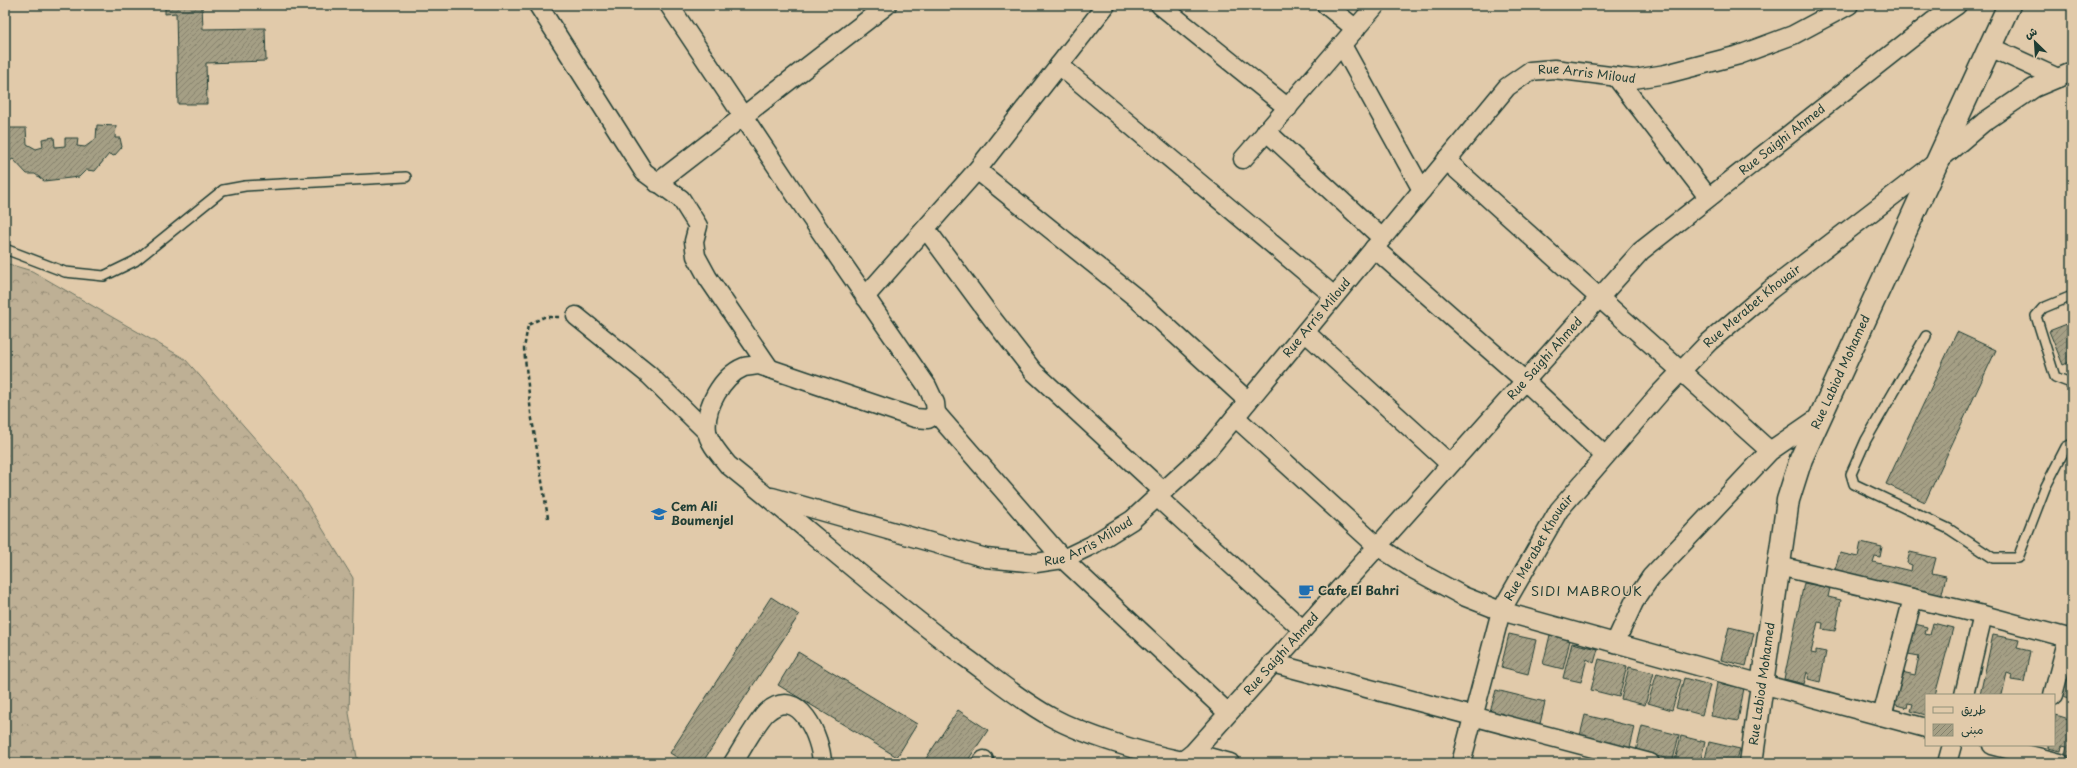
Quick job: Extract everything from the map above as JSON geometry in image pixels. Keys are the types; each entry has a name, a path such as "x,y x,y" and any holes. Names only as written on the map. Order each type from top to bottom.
{"street":[{"path":"538,5 644,172 681,200 698,226 694,241 696,256 708,278 770,369"},
{"path":"669,5 743,117 927,386 935,403 936,413 1063,559 1228,713"},
{"path":"866,297 977,170 1106,5"},
{"path":"1160,5 1288,108"},
{"path":"1326,5 1356,29"},
{"path":"1243,158 1376,5"},
{"name":"Rue Arris Miloud","path":"766,495 986,558 1036,563 1063,559 1092,545 1132,520 1207,450 1507,88 1530,71 1554,69 1634,79 1666,74 1739,55 1793,35 1849,5"},
{"name":"Rue Saighi Ahmed","path":"1185,759 1228,713 1524,380 1641,251 1932,22 1956,5"},
{"name":"Rue Labiod Mohamed","path":"1751,763 1788,500 1801,459 2010,5"},
{"path":"657,183 743,117 880,7"},
{"path":"1342,45 1422,190"},
{"path":"1990,47 2065,75"},
{"path":"1059,65 1334,296"},
{"name":"Rue Merabet Khouair","path":"1461,763 1501,611 1559,510 1605,456 1709,342 1770,290 1938,161 1984,122 2034,88 2065,75"},
{"path":"1616,77 1708,197"},
{"path":"1266,131 1378,243 1605,456"},
{"path":"1446,160 1682,370 1770,451"},
{"path":"977,170 1134,297 1248,401"},
{"path":"926,229 991,318 1034,372 1302,629"},
{"path":"576,316 649,375 707,432 717,452 728,464 928,630 1003,686 1051,717 1088,733 1163,757 1230,763"},
{"path":"1305,332 1450,464"},
{"path":"707,432 711,402 730,377 744,367 759,366 770,369 915,418 928,419 936,413"},
{"path":"1235,416 1377,546 1413,569 1463,596 1501,611 1925,728"},
{"path":"1615,643 1634,602 1651,577 1770,451 1821,416"},
{"path":"1779,566 1983,615 2070,639 2053,694"},
{"path":"1882,716 1913,598"},
{"path":"1964,694 1983,615"},
{"path":"1272,663 1650,763"},
{"path":"733,763 767,712 778,706 786,705 796,707 810,720 822,755 822,763"},
{"path":"1947,763 1952,746"},
{"path":"2000,746 2038,751 2060,763"}],"lane":[{"path":"5,249 65,272 104,276 135,261 223,190 245,186 406,177"},
{"path":"2072,296 2043,308 2036,316 2055,377 2068,382 2072,380"},
{"path":"1926,336 1866,440 1851,474 1854,484 1949,529 1993,558 2018,558 2045,488 2066,447 2072,444"}],"path":[{"path":"548,518 531,413 524,349 528,325 544,317 576,316"}],"green space":[{"path":"5,263 32,271 185,359 295,484 353,578 349,713 358,763 5,763"}],"building":[{"path":"165,5 202,5 203,29 265,28 266,61 206,63 207,104 178,104 176,13 165,14"},
{"path":"97,125 116,126 115,138 120,138 122,147 114,156 109,154 95,171 86,170 79,177 44,181 35,174 27,174 13,159 8,162 5,158 5,128 26,128 27,144 36,149 43,147 42,139 54,137 55,147 65,146 65,138 78,138 77,146 85,147 96,139"},
{"path":"2072,322 2072,361 2063,365 2049,331"},
{"path":"1957,332 1996,350 1925,502 1886,484"},
{"path":"1861,542 1882,547 1880,557 1875,556 1873,562 1911,571 1912,565 1907,563 1910,552 1936,558 1932,573 1946,576 1941,598 1834,573 1840,553 1858,557"},
{"path":"1804,583 1830,588 1828,597 1841,600 1835,631 1822,629 1823,623 1818,622 1811,653 1816,654 1816,650 1826,652 1820,682 1808,679 1809,673 1807,672 1804,684 1784,679"},
{"path":"771,597 799,615 702,763 686,763 670,753"},
{"path":"1933,623 1953,628 1935,694 1925,694 1925,715 1911,711 1913,704 1908,703 1907,708 1893,704 1902,672 1915,675 1919,656 1908,654 1915,624 1927,627 1925,634 1930,635"},
{"path":"1729,627 1754,633 1746,666 1721,660"},
{"path":"1509,634 1536,640 1528,674 1501,667"},
{"path":"1550,635 1570,640 1563,669 1543,664"},
{"path":"1993,635 2019,640 2017,648 2030,651 2024,682 2011,680 2012,675 2007,673 2002,694 1980,694"},
{"path":"1572,643 1598,649 1594,663 1587,659 1581,682 1563,678"},
{"path":"798,652 917,724 897,757 778,685"},
{"path":"1599,659 1627,666 1619,697 1591,690"},
{"path":"1629,667 1654,673 1645,705 1621,699"},
{"path":"2070,668 2072,668 2072,700 2062,697"},
{"path":"1657,673 1681,680 1672,710 1648,703"},
{"path":"1684,678 1710,685 1702,715 1676,708"},
{"path":"1717,683 1744,688 1738,721 1711,716"},
{"path":"1496,690 1545,702 1539,728 1489,715"},
{"path":"2072,706 2072,757 2065,755 2067,747 2062,746 2061,751 2048,748 2048,746 2055,746 2056,715 2069,719"},
{"path":"958,710 988,730 966,763 923,763"},
{"path":"1585,715 1635,727 1629,752 1579,740"},
{"path":"1642,726 1679,735 1673,760 1636,751"},
{"path":"1681,736 1705,742 1700,763 1675,761"},
{"path":"1709,742 1740,749 1736,763 1704,763"}],"place":[{"name":"Cem Ali Boumenjel","path":"659,514"},
{"name":"Cafe El Bahri","path":"1306,591"}],"district":[{"name":"SIDI MABROUK","path":"1587,591"}]}
